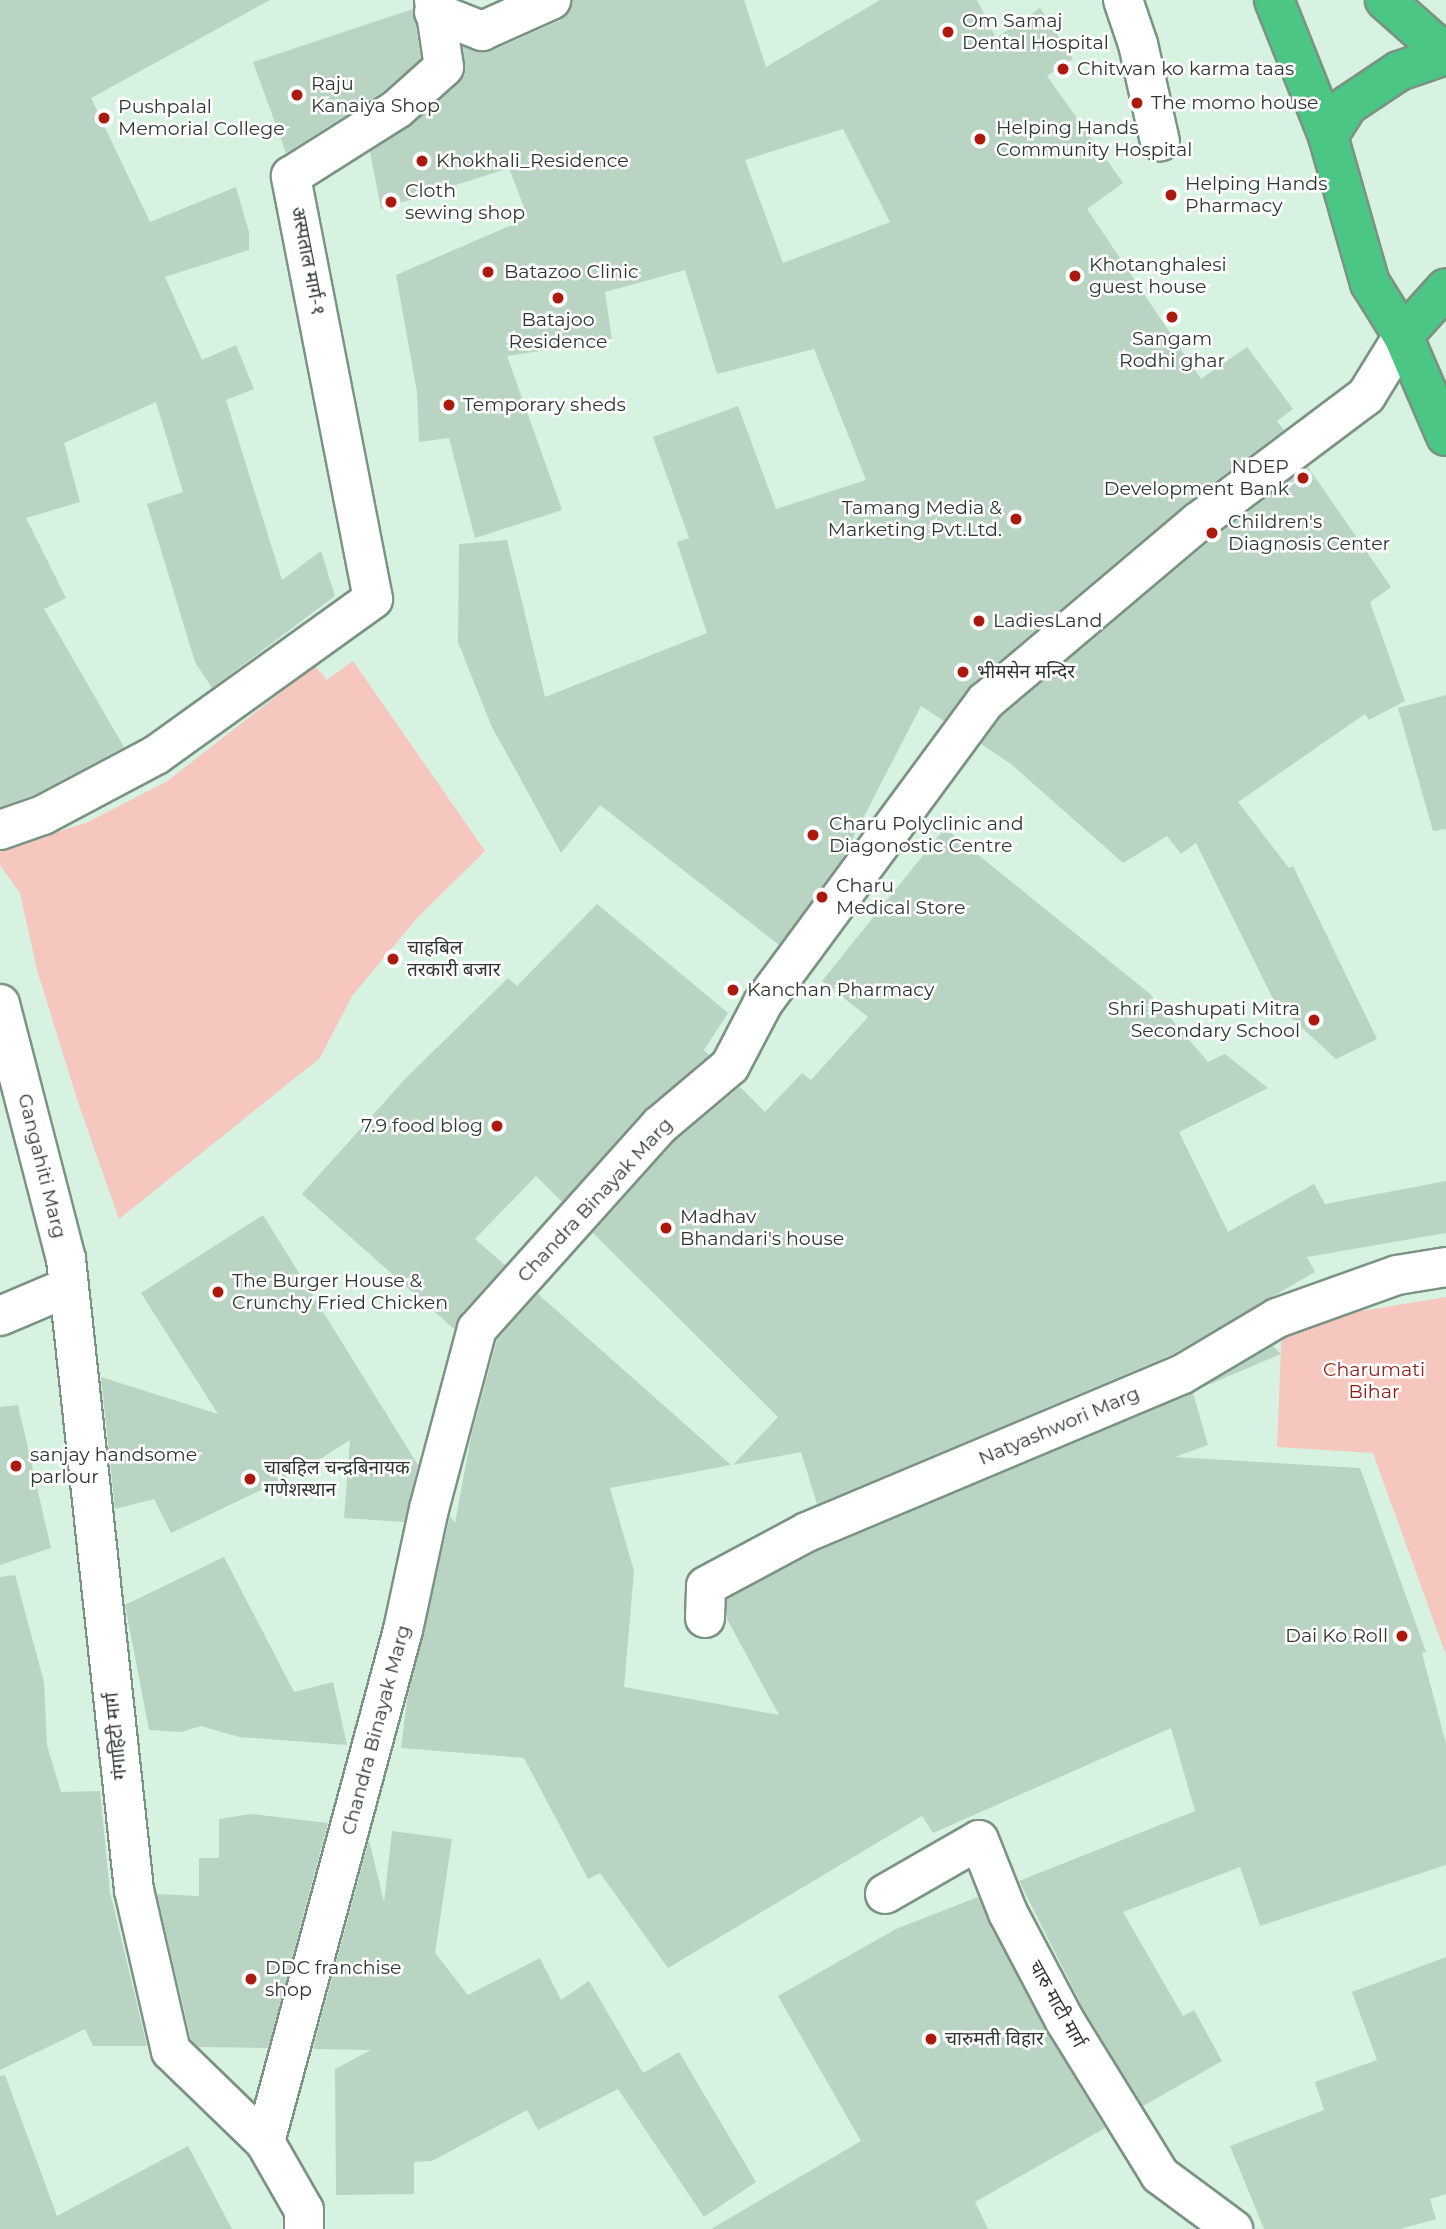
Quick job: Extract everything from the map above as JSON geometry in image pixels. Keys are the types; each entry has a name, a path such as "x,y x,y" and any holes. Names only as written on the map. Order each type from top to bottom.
{"highway":[{"path":"1274,0 1328,136 1370,283 1403,336 1446,436"},
{"path":"1328,136 1348,104 1399,71 1446,55 1385,0"},
{"path":"1403,336 1446,288"}],"street":[{"path":"434,6 482,31 551,0"},
{"path":"1123,0 1138,44 1160,142"},
{"name":"अस्पताल मार्ग-१","path":"0,830 43,814 156,755 373,599 291,176 397,109 444,67 434,6"},
{"name":"Chandra Binayak Marg","path":"265,2142 403,1630 477,1329 659,1126 730,1066 763,1003 986,701 1198,522 1366,396 1403,336"},
{"name":"Gangahiti Marg","path":"0,1004 65,1259 66,1289"},
{"name":"Natyashwori Marg","path":"705,1618 706,1586 727,1579 807,1532 1181,1375 1277,1318 1398,1275 1446,1267"},
{"path":"0,1316 66,1289"},
{"name":"गंगाहिटी मार्ग","path":"66,1289 134,1890 171,2051 265,2142"},
{"name":"चारु माटी मार्ग","path":"885,1894 979,1840 1008,1913 1065,2021 1160,2175 1233,2229"},
{"path":"265,2142 304,2210 304,2229"}],"green space":[{"path":"353,661 485,851 418,917 352,996 320,1058 119,1219 78,1102 37,970 20,893 0,865 0,849 86,823 166,782 315,666 327,680"},
{"name":"Charumati Bihar","path":"1446,1297 1446,1655 1373,1453 1277,1447 1282,1324"}],"building":[{"path":"0,0 270,0 91,98 150,222 236,187 249,232 249,250 165,277 202,360 236,345 254,389 226,400 282,580 321,551 335,596 212,688 195,662 147,504 183,492 156,402 64,443 80,502 26,518 66,598 44,609 124,747 34,795 0,807"},
{"path":"572,0 744,0 766,67 880,0 977,0 996,38 1040,8 1073,59 1047,76 1123,183 1087,209 1201,379 1247,347 1293,409 1277,421 1284,430 1184,505 972,684 944,721 921,706 841,861 779,945 600,805 561,853 491,725 458,642 459,544 507,540 545,697 707,633 677,542 689,538 653,437 738,406 776,509 866,480 814,349 717,374 685,270 605,292 612,340 507,356 562,510 475,538 449,438 419,442 417,392 396,275 528,218 509,168 381,209 370,152 411,125 459,83 465,74 463,47 491,51 561,20","holes":["843,129 890,222 783,263 745,160"]},
{"path":"413,9 421,59 384,91 286,153 253,62"},
{"path":"1308,467 1391,587 1370,602 1405,701 1369,720 1365,714 1238,802 1289,868 1293,866 1377,1039 1336,1059 1275,1003 1196,843 1181,854 1167,836 1123,863 1011,764 981,744 1002,716 1212,539"},
{"path":"1446,695 1446,829 1433,831 1398,708"},
{"path":"945,828 1149,993 1208,1062 1225,1054 1268,1088 1179,1132 1228,1232 1314,1184 1325,1204 1446,1181 1446,1233 1307,1257 1315,1272 1171,1355 817,1504 801,1452 733,1465 778,1417 593,1233 674,1142 740,1087 765,1112 802,1073 811,1080 868,1017 822,981"},
{"path":"597,904 728,1013 704,1050 709,1055 643,1111 562,1202 536,1176 475,1239 505,1265 461,1314 454,1329 302,1194 405,1079 508,978 517,986"},
{"path":"263,1215 418,1465 404,1522 344,1518 350,1440 303,1470 171,1533 154,1499 115,1509 101,1377 218,1414 141,1293"},
{"path":"538,1294 731,1465 610,1488 634,1571 624,1687 779,1715 727,1619 727,1599 816,1552 1193,1393 1208,1445 1175,1457 1360,1468 1426,1652 1422,1653 1446,1744 1446,1865 1260,1926 1240,1867 1123,1912 1183,2016 1194,2010 1222,2061 1143,2106 1084,2010 1019,1881 1195,1811 1171,1728 933,1833 922,1816 668,1968 600,1873 588,1879 524,1758 401,1748 407,1700 450,1516 455,1523 471,1437 497,1340"},
{"path":"1273,1346 1281,1354 1203,1387"},
{"name":"sanjay handsome parlour","path":"18,1405 51,1548 0,1565 0,1407"},
{"path":"224,1557 294,1692 333,1682 347,1745 239,1737 201,1726 181,1732 149,1730 125,1605"},
{"path":"15,1575 44,1682 47,1745 61,1792 100,1791 110,1892 147,2046 93,2046 85,2029 0,2070 0,1577"},
{"path":"251,1814 328,1823 268,2048 198,2047 191,2040 157,1894 199,1896 199,1858 219,1858 219,1819"},
{"path":"392,1831 452,1839 435,1953 468,1995 540,1958 561,2000 589,1981 643,2073 679,2052 756,2182 704,2217 618,2089 538,2130 527,2110 432,2161 414,2162 414,2194 336,2195 335,2069 371,2050 313,2049 369,1840 384,1902"},
{"path":"978,1897 1046,2031 1105,2128 975,2202 988,2229 711,2229 861,2141 778,1996 896,1929"},
{"path":"1446,1957 1446,2194 1430,2199 1436,2219 1400,2229 1264,2229 1230,2146 1324,2110 1315,2082 1377,2060 1352,1992"},
{"path":"5,2075 57,2216 188,2146 232,2229 0,2229 0,2076"}],"place":[{"name":"Om Samaj Dental Hospital","path":"948,32"},
{"name":"Chitwan ko karma taas","path":"1063,69"},
{"name":"Raju Kanaiya Shop","path":"297,95"},
{"name":"The momo house","path":"1137,103"},
{"name":"Pushpalal Memorial College","path":"104,118"},
{"name":"Helping Hands Community Hospital","path":"980,139"},
{"name":"Khokhali_Residence","path":"422,161"},
{"name":"Helping Hands Pharmacy","path":"1171,195"},
{"name":"Cloth sewing shop","path":"391,202"},
{"name":"Batazoo Clinic","path":"488,272"},
{"name":"Khotanghalesi guest house","path":"1075,276"},
{"name":"Batajoo Residence","path":"558,298"},
{"name":"Sangam Rodhi ghar","path":"1172,317"},
{"name":"Temporary sheds","path":"449,405"},
{"name":"NDEP Development Bank","path":"1303,478"},
{"name":"Tamang Media & Marketing Pvt.Ltd.","path":"1016,519"},
{"name":"Children's Diagnosis Center","path":"1212,533"},
{"name":"LadiesLand","path":"979,621"},
{"name":"भीमसेन मन्दिर","path":"963,672"},
{"name":"Charu Polyclinic and Diagonostic Centre","path":"813,835"},
{"name":"Charu Medical Store","path":"822,897"},
{"name":"चाहबिल तरकारी बजार","path":"393,959"},
{"name":"Kanchan Pharmacy","path":"733,990"},
{"name":"Shri Pashupati Mitra Secondary School","path":"1314,1020"},
{"name":"7.9 food blog","path":"497,1126"},
{"name":"Madhav Bhandari's house","path":"666,1228"},
{"name":"The Burger House & Crunchy Fried Chicken","path":"218,1292"},
{"name":"sanjay handsome parlour","path":"16,1466"},
{"name":"चाबहिल चन्द्रबिनायक गणेशस्थान","path":"250,1479"},
{"name":"Dai Ko Roll","path":"1402,1636"},
{"name":"DDC franchise shop","path":"251,1979"},
{"name":"चारुमती विहार","path":"931,2039"}]}
